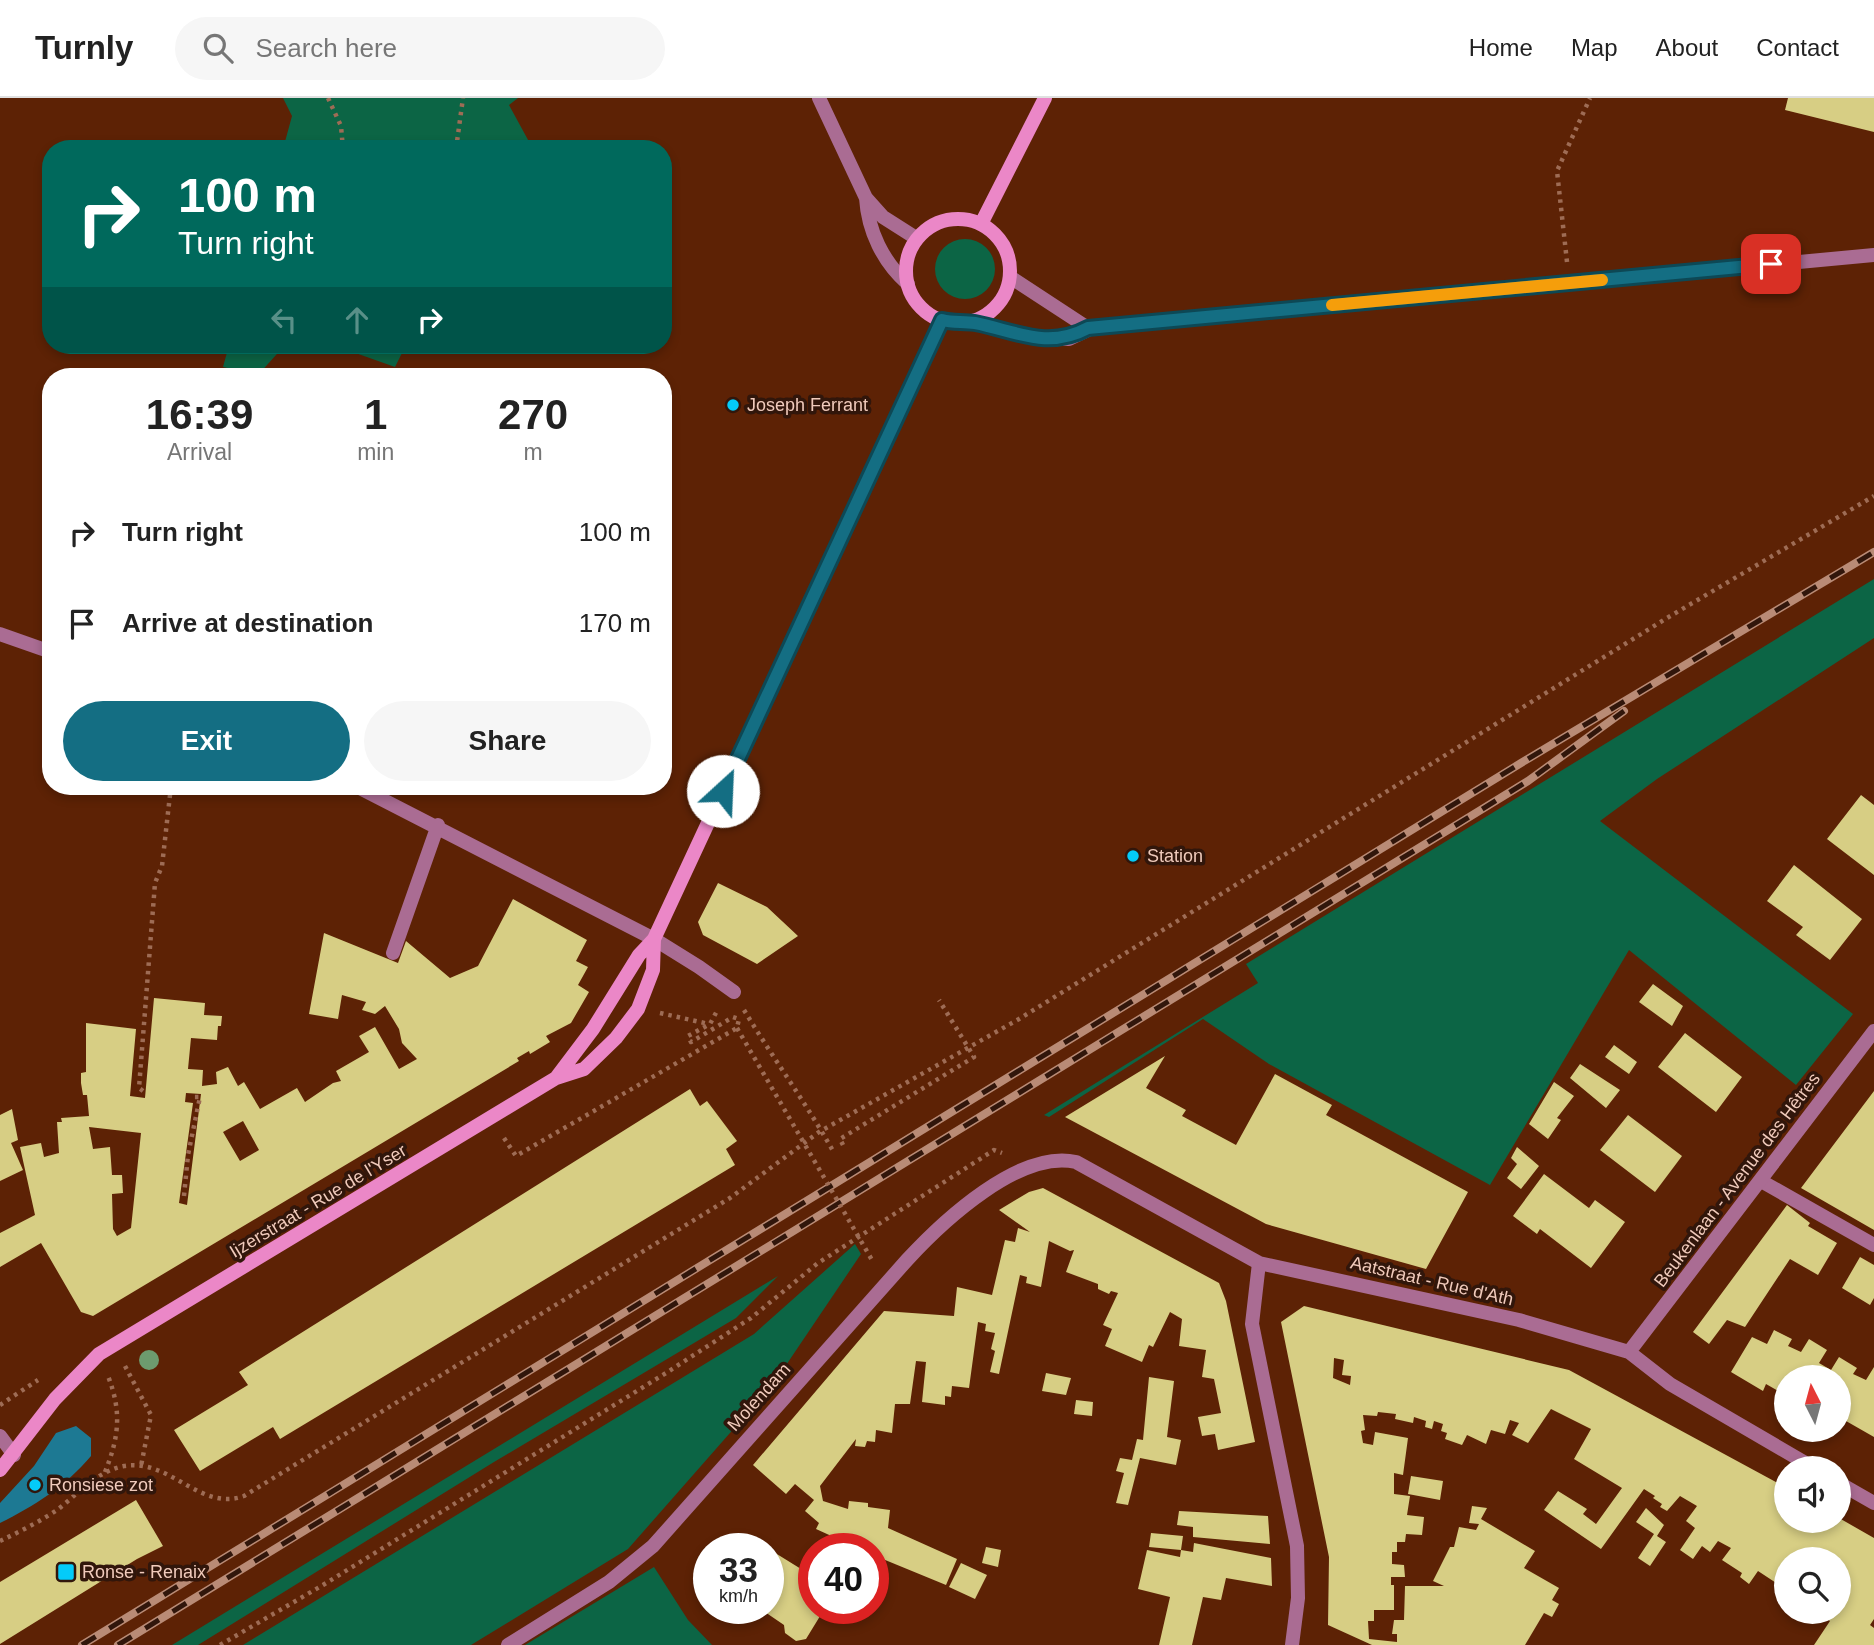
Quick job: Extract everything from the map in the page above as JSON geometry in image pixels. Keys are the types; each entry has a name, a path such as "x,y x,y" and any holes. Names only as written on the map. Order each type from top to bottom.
{"street":[{"path":"819,98 866,198 883,217 916,238"},
{"path":"981,224 1005,182 1045,98"},
{"path":"866,198 867,218 889,267 908,284"},
{"path":"973,322 992,310 1004,297 1012,264 1007,251 996,232 981,224 950,219 932,224 916,238 909,251 906,270 913,299 923,309 942,320 973,322 1037,338 1069,339 1088,328 1874,255"},
{"path":"1010,277 1088,328"},
{"path":"654,939 942,320"},
{"path":"0,634 42,649"},
{"path":"375,795 438,825 654,939 734,992"},
{"path":"393,953 438,825"},
{"name":"Ijzerstraat - Rue de l'Yser","path":"0,1470 55,1399 99,1354 556,1078 584,1069 616,1038 638,1009 653,970 654,939"},
{"name":"Ijzerstraat - Rue de l'Yser","path":"556,1078 593,1029 639,955 654,939"},
{"name":"Beukenlaan - Avenue des Hêtres","path":"1629,1352 1874,1031"},
{"name":"Aatstraat - Rue d'Ath","path":"1032,1165 1060,1158 1076,1162 1259,1263 1519,1320 1629,1352 1670,1384 1793,1456"},
{"name":"Molendam","path":"508,1645 609,1582 653,1546 918,1248 944,1223 1007,1177 1032,1165"},
{"path":"1761,1181 1874,1245"},
{"path":"1259,1263 1252,1324 1297,1546 1298,1598 1292,1645"},
{"path":"0,1436 14,1455"},
{"path":"1851,1490 1874,1503"}],"path":[{"path":"328,98 341,126 342,140"},
{"path":"457,140 463,98"},
{"path":"1569,283 1557,171 1590,98"},
{"path":"0,1541 55,1511 104,1472 124,1466 161,1470 218,1500 231,1501 244,1496 718,1205 819,1132 967,1048 1432,766 1667,618 1874,496"},
{"path":"143,1091 139,1088 155,883 162,866 170,795"},
{"path":"734,992 802,1096 819,1132 833,1151"},
{"path":"843,1145 840,1139 974,1056 939,1000"},
{"path":"638,1009 710,1024 688,1036 691,1042 733,1017 739,1019 737,1028 872,1260"},
{"path":"492,1119 516,1156 737,1028"},
{"path":"184,1196 188,1155 200,1097 190,1097"},
{"path":"220,1645 323,1585 719,1339 751,1318 818,1263 994,1150 1032,1165"},
{"path":"99,1354 119,1413 115,1448 104,1472"},
{"path":"122,1360 151,1415 141,1466"}],"green space":[{"path":"283,98 518,98 509,105 528,140 285,140 292,116"},
{"path":"959,239 971,239 990,252 995,269 993,281 982,294 971,299 959,299 940,286 935,275 935,263 948,244"},
{"path":"227,354 277,354 264,368 223,367"},
{"path":"358,354 402,354 395,367"},
{"path":"1874,579 1874,638 1657,779 1600,821 1853,1014 1796,1085 1629,950 1490,1185 1269,1064 1203,1019 1049,1117 1044,1115 1258,983 1246,964"},
{"path":"855,1244 861,1254 774,1383 628,1549 471,1645 243,1645 754,1334"},
{"path":"778,1276 736,1318 494,1462 198,1645 172,1645"},
{"path":"654,1567 688,1620 712,1645 525,1645"}],"water":[{"path":"76,1426 91,1438 91,1456 49,1494 0,1523 0,1503 34,1466 56,1433"}],"building":[{"path":"1788,98 1874,98 1874,132 1785,110"},
{"path":"1861,795 1874,805 1874,875 1827,839"},
{"path":"1794,865 1862,919 1830,960 1796,935 1803,927 1767,901"},
{"path":"718,883 767,907 798,936 757,964 703,935 698,922"},
{"path":"513,899 587,940 576,961 588,967 578,985 589,992 571,1023 546,1036 550,1042 517,1058 519,1061 93,1316 81,1312 41,1243 0,1267 0,1233 35,1215 20,1147 41,1143 44,1157 59,1153 57,1122 62,1122 61,1118 89,1116 87,1095 83,1095 81,1083 81,1073 86,1072 86,1023 136,1029 130,1096 145,1098 154,998 205,1003 204,1015 222,1016 221,1026 218,1026 217,1040 191,1038 188,1069 203,1070 202,1086 217,1084 216,1072 228,1067 238,1086 244,1082 260,1109 297,1088 305,1102 333,1083 341,1081 336,1071 369,1052 359,1036 375,1027 399,1069 417,1059 402,1043 399,1029 385,1006 375,1014 362,1010 366,1002 342,995 338,1019 309,1014 324,933 398,963 406,941 450,978 478,966","holes":["186,1093 201,1094 187,1205 179,1203 193,1103 185,1102","243,1121 259,1150 240,1161 223,1132","89,1127 141,1133 131,1228 117,1236 113,1229 112,1194 123,1193 122,1175 112,1175 110,1147 93,1149"]},
{"path":"1653,984 1683,1006 1672,1026 1639,1002"},
{"path":"1685,1033 1742,1077 1716,1112 1658,1067"},
{"path":"1614,1045 1637,1062 1629,1074 1605,1057"},
{"path":"1165,1056 1146,1088 1186,1110 1182,1116 1236,1145 1275,1074 1332,1105 1326,1115 1468,1192 1426,1269 1266,1224 1065,1117"},
{"path":"1580,1064 1620,1090 1606,1108 1570,1078"},
{"path":"1554,1082 1574,1096 1557,1118 1561,1120 1548,1139 1529,1124"},
{"path":"690,1089 700,1106 707,1101 737,1141 726,1149 735,1165 280,1439 273,1427 200,1471 174,1430 248,1385 239,1372"},
{"path":"1874,1091 1874,1230 1801,1188"},
{"path":"12,1109 18,1140 11,1143 23,1170 0,1181 0,1115"},
{"path":"1628,1115 1682,1156 1655,1192 1600,1150"},
{"path":"1517,1147 1539,1166 1521,1189 1507,1178 1517,1164 1511,1158"},
{"path":"1544,1174 1589,1208 1595,1200 1625,1222 1591,1268 1540,1229 1537,1234 1513,1216"},
{"path":"1043,1188 1219,1283 1226,1301 1255,1442 1218,1450 1215,1434 1202,1436 1198,1417 1221,1413 1214,1379 1202,1377 1206,1350 1179,1346 1182,1319 1170,1312 1153,1347 1149,1345 1142,1362 1105,1346 1112,1329 1103,1325 1118,1293 1111,1291 1109,1294 1098,1289 1098,1284 1066,1272 1074,1250 1070,1251 1049,1241 1041,1287 1026,1283 1027,1277 1020,1275 999,1374 990,1372 995,1351 991,1349 995,1333 985,1331 986,1324 978,1322 969,1388 952,1386 951,1397 945,1396 945,1405 922,1402 926,1362 916,1361 910,1404 895,1404 892,1433 876,1430 875,1442 867,1441 865,1447 855,1446 856,1439 820,1486 823,1501 848,1509 849,1501 868,1503 868,1507 890,1510 888,1528 957,1559 946,1585 889,1562 889,1533 825,1533 816,1529 819,1523 805,1511 814,1500 795,1484 786,1494 753,1465 884,1311 954,1316 957,1287 992,1295 1005,1240 1015,1242 1018,1228 1030,1232 999,1210 1029,1192"},
{"path":"1787,1205 1810,1223 1808,1226 1837,1243 1818,1275 1790,1259 1745,1327 1727,1320 1709,1344 1693,1332"},
{"path":"1860,1257 1874,1265 1874,1298 1870,1305 1842,1288"},
{"path":"1304,1306 1569,1370 1774,1481 1774,1533 1851,1533 1851,1525 1874,1538 1874,1619 1870,1625 1874,1628 1874,1645 1814,1645 1828,1624 1851,1624 1851,1547 1774,1547 1774,1581 1758,1571 1749,1584 1740,1577 1742,1573 1722,1560 1731,1548 1718,1541 1710,1552 1702,1546 1693,1559 1680,1550 1695,1528 1686,1521 1697,1506 1680,1496 1667,1511 1660,1507 1662,1504 1653,1498 1655,1496 1644,1489 1601,1549 1544,1510 1558,1491 1587,1509 1583,1514 1596,1524 1622,1488 1574,1459 1591,1429 1551,1409 1528,1443 1512,1435 1519,1423 1510,1420 1505,1434 1491,1430 1486,1444 1467,1435 1462,1445 1445,1439 1447,1433 1441,1431 1443,1424 1434,1421 1432,1429 1425,1427 1426,1421 1414,1417 1413,1423 1395,1419 1396,1414 1378,1412 1377,1416 1363,1415 1365,1430 1361,1431 1363,1443 1373,1445 1375,1432 1408,1438 1403,1475 1394,1473 1394,1494 1410,1496 1407,1515 1424,1517 1422,1535 1406,1534 1405,1542 1397,1542 1397,1552 1392,1552 1392,1564 1404,1565 1405,1577 1391,1577 1391,1585 1394,1585 1394,1610 1374,1610 1374,1621 1368,1621 1369,1639 1397,1642 1397,1634 1392,1634 1394,1620 1404,1620 1405,1586 1444,1586 1433,1581 1450,1547 1454,1547 1459,1527 1476,1530 1479,1524 1469,1523 1472,1506 1487,1508 1481,1519 1535,1551 1524,1568 1559,1588 1552,1600 1559,1604 1552,1617 1544,1613 1525,1645 1372,1645 1328,1625 1329,1557 1281,1322","holes":["1334,1358 1344,1360 1342,1375 1351,1376 1350,1385 1333,1378"]},
{"path":"1774,1330 1792,1339 1788,1346 1801,1352 1809,1339 1827,1350 1819,1363 1822,1365 1774,1365 1774,1389 1766,1384 1763,1391 1731,1372 1752,1337 1767,1344"},
{"path":"1839,1357 1857,1368 1853,1374 1866,1380 1874,1367 1874,1437 1852,1424 1852,1365 1834,1365"},
{"path":"1046,1373 1071,1378 1066,1395 1042,1391"},
{"path":"1149,1377 1174,1381 1167,1437 1181,1440 1176,1465 1140,1458 1128,1505 1116,1503 1124,1473 1116,1471 1120,1458 1132,1460 1137,1439 1143,1440"},
{"path":"1076,1400 1093,1402 1092,1416 1074,1414"},
{"path":"1411,1476 1443,1481 1440,1500 1408,1494"},
{"path":"136,1500 163,1546 137,1559 0,1644 0,1582"},
{"path":"1646,1508 1664,1525 1657,1536 1666,1542 1650,1566 1638,1558 1654,1534 1636,1522"},
{"path":"1179,1511 1268,1516 1270,1544 1193,1537 1193,1527 1177,1525"},
{"path":"1151,1533 1183,1536 1181,1550 1149,1547"},
{"path":"1194,1543 1271,1558 1272,1586 1226,1578 1221,1600 1203,1597 1192,1645 1159,1645 1170,1597 1138,1589 1147,1550 1180,1557 1181,1550 1193,1552"},
{"path":"986,1547 1001,1550 998,1567 982,1563"},
{"path":"784,1558 798,1567 798,1624 815,1624 806,1639 796,1641 785,1633"},
{"path":"961,1563 987,1575 975,1599 949,1587"}],"railway":[{"path":"82,1645 1521,763 1874,552"},
{"path":"118,1645 1528,781 1624,711"}],"slow traffic":[{"path":"1332,305 1602,280"}],"place":[{"name":"Joseph Ferrant","path":"733,405"},
{"name":"Station","path":"1133,856"},
{"name":"Ronsiese zot","path":"35,1485"},
{"name":"Ronse - Renaix","path":"66,1572"}],"route":[{"path":"723,791 942,320 954,323 973,322 1037,338 1069,339 1088,328 1771,264"}]}
